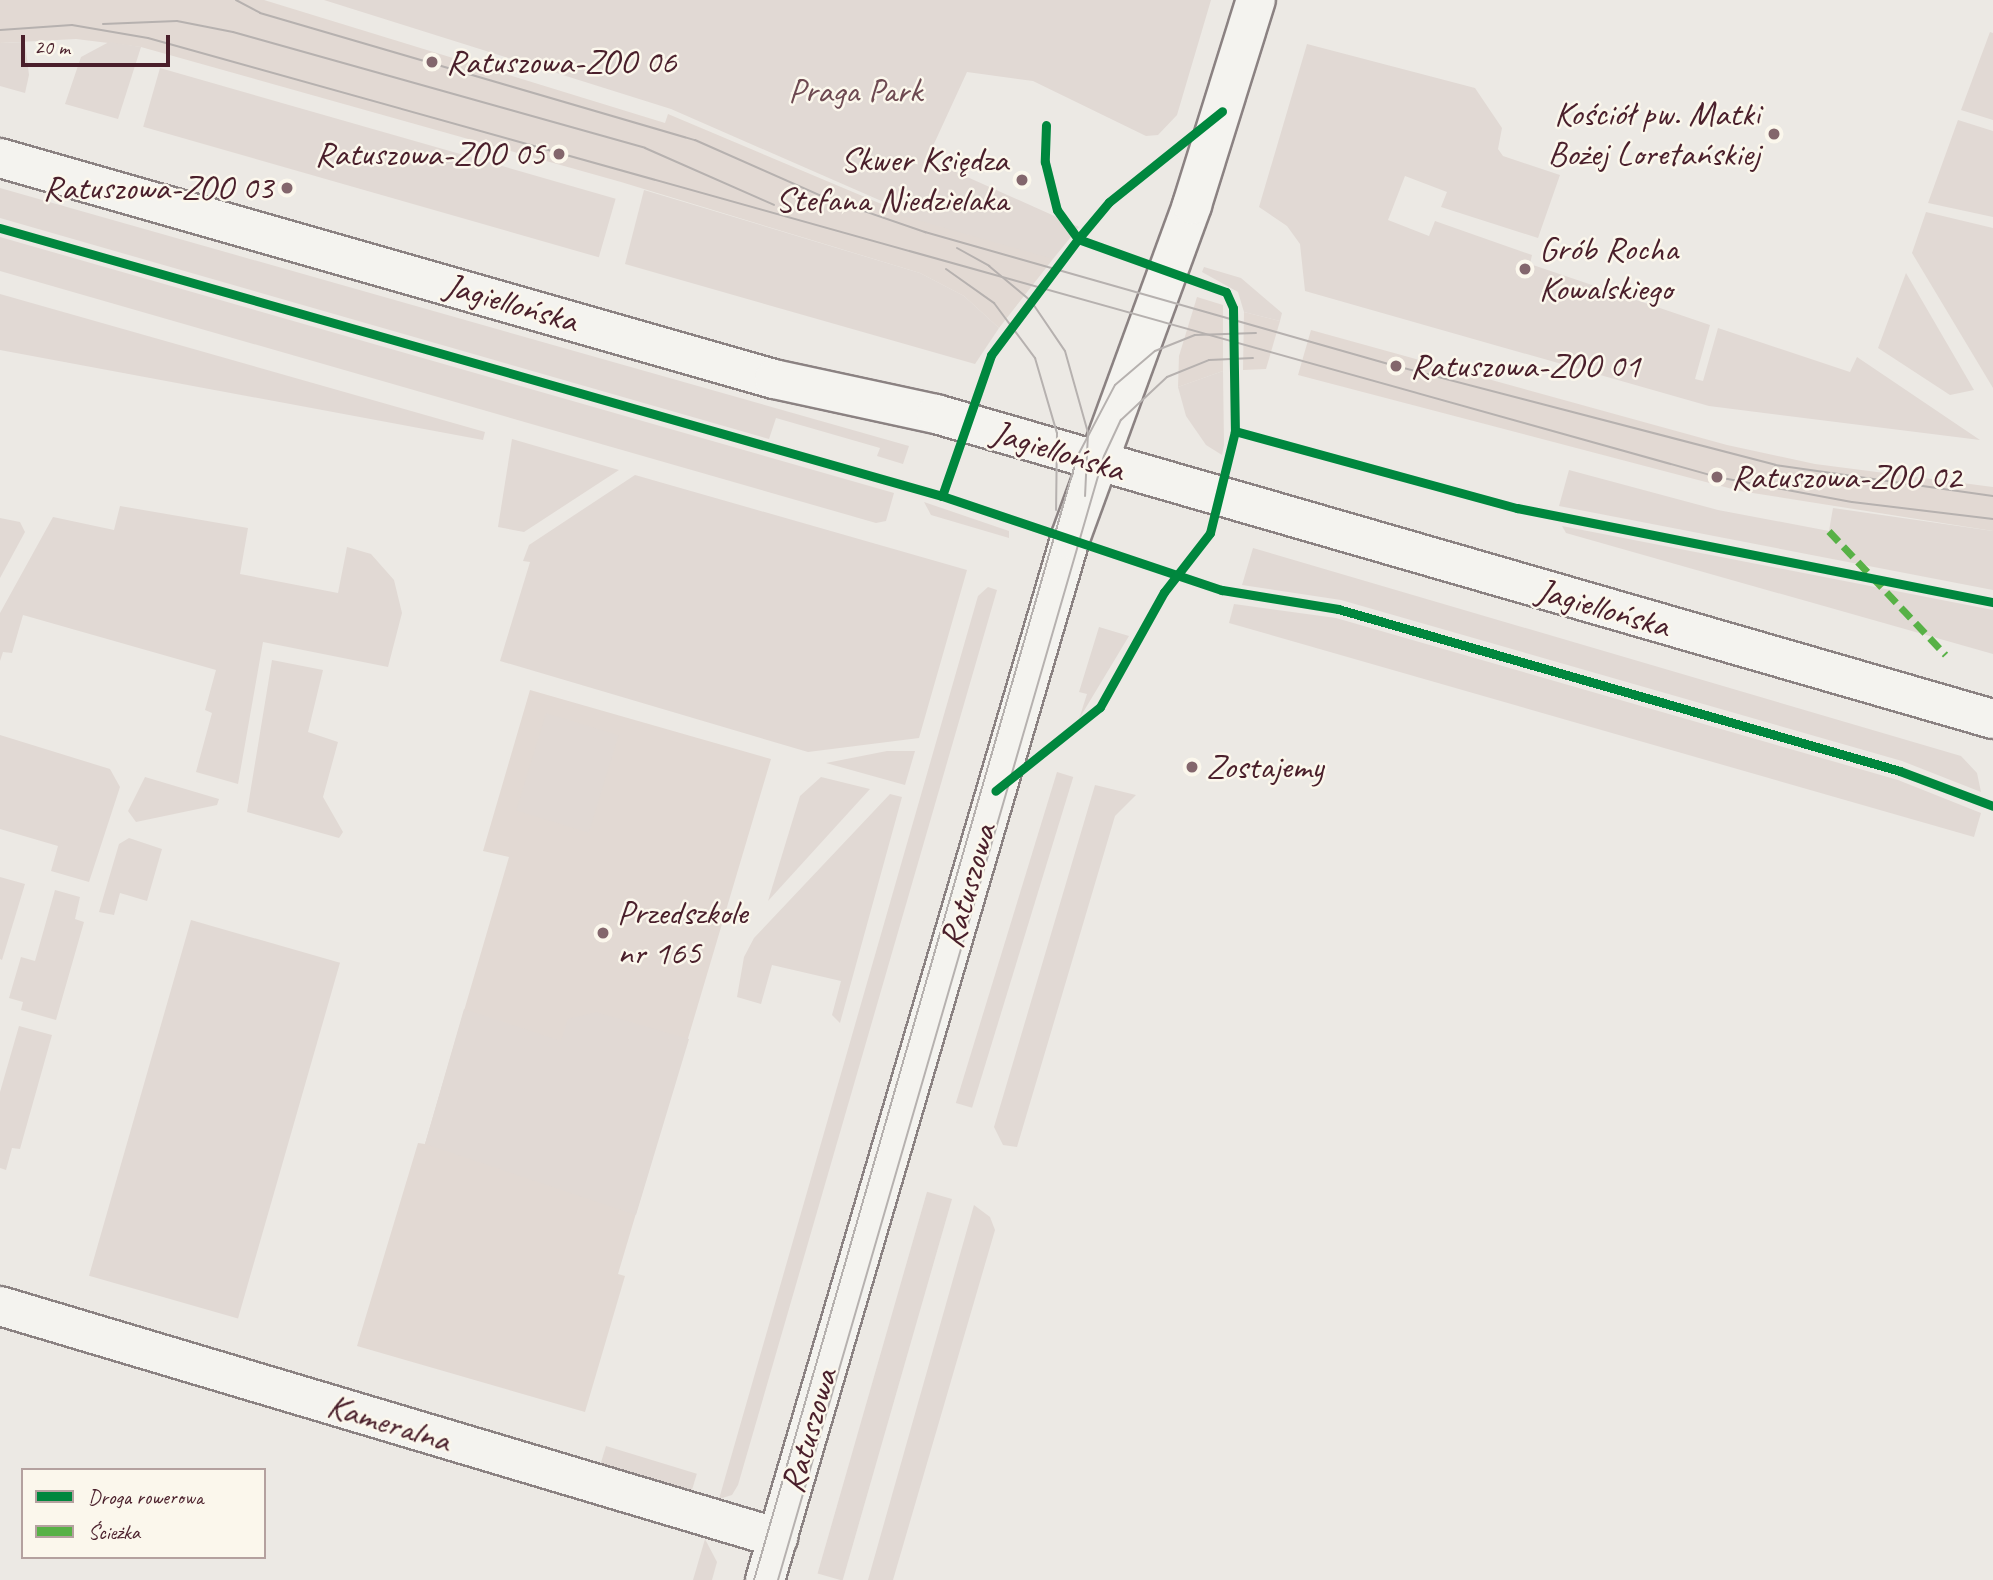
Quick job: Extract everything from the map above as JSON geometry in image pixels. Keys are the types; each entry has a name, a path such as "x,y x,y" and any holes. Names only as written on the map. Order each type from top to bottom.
{"street":[{"name":"Ratuszowa","path":"765,1580 1096,462 1192,205 1256,0"},
{"name":"Jagiellońska","path":"0,158 760,375 903,405 1993,719"},
{"name":"Kameralna","path":"0,1306 778,1538"}],"shaded area":[{"path":"0,0 264,0 665,123 668,114 879,203 1050,253 1053,259 999,328 964,296 920,273 621,182 141,47 76,39 0,43"},
{"path":"1197,297 1223,305 1223,371 1178,387 1179,356"},
{"path":"1244,312 1280,321 1266,369 1243,370"},
{"path":"1311,330 1727,445 1815,464 1993,487 1993,531 1740,491 1298,375"},
{"name":"Przedszkole nr 165","path":"530,690 771,759 618,1274 625,1276 585,1412 357,1346 418,1143 425,1144 509,857 483,851"}],"green space":[{"name":"Praga Park","path":"324,0 1211,0 1177,115 1158,135 1146,136 1033,81 967,72 927,159 1079,227 1053,259 900,215 902,210 671,109"},
{"path":"1990,32 1993,33 1993,120 1961,110"},
{"path":"25,42 29,75 25,93 0,86 0,43"},
{"path":"109,42 141,47 118,119 65,104 81,57"},
{"path":"1307,44 1475,88 1502,128 1498,149 1503,156 1560,175 1538,238 1441,207 1447,192 1405,176 1388,220 1429,236 1435,221 1532,255 1530,264 1710,325 1695,379 1703,381 1718,328 1850,372 1857,357 1980,440 1709,406 1305,291 1300,244 1287,226 1259,207"},
{"path":"160,68 616,199 599,257 143,127"},
{"path":"1958,120 1993,131 1993,217 1928,203"},
{"path":"0,188 909,446 903,464 877,456 880,448 776,418 769,439 0,218"},
{"path":"644,190 920,273 964,296 999,328 975,364 625,264"},
{"path":"1926,212 1993,228 1993,388 1912,253"},
{"path":"0,237 894,493 886,521 876,523 0,271"},
{"path":"1204,267 1241,278 1282,313 1280,321 1244,312 1238,292 1202,272"},
{"path":"1906,273 1974,390 1950,395 1878,348"},
{"path":"0,294 485,432 483,440 0,350"},
{"path":"1223,371 1222,455 1206,445 1186,416 1178,387"},
{"path":"512,439 619,470 524,532 498,527"},
{"path":"1569,470 1718,510 1829,531 1833,508 1993,531 1993,590 1559,506"},
{"path":"635,475 967,570 919,738 808,752 500,661 530,562 523,561 529,545"},
{"path":"924,502 1009,531 1009,538 931,515"},
{"path":"120,506 248,528 240,574 338,593 347,547 371,554 394,580 402,613 388,667 263,642 238,784 196,772 212,713 205,710 216,670 23,615 12,653 3,652 0,661 0,613 53,517 114,530"},
{"path":"0,518 20,522 25,532 0,578"},
{"path":"1562,526 1993,610 1993,654 1566,533"},
{"path":"1253,548 1961,756 1977,773 1981,792 1902,761 1341,600 1242,585"},
{"path":"988,587 997,590 738,1485 732,1495 719,1499 978,596"},
{"path":"1234,604 1336,618 1898,780 1981,813 1974,837 1229,623"},
{"path":"1099,627 1129,636 1079,719 1087,694 1079,692"},
{"path":"272,660 323,670 308,732 338,742 323,797 343,832 339,838 247,812"},
{"path":"546,713 619,735 589,833 516,811"},
{"path":"0,735 110,769 120,787 89,882 51,871 58,846 0,829"},
{"path":"887,751 915,751 905,785 826,763"},
{"path":"1057,772 1073,777 972,1108 956,1103"},
{"path":"145,777 219,799 217,805 136,822 128,811"},
{"path":"821,777 870,789 768,901 800,796"},
{"path":"1095,785 1136,795 1115,816 1017,1147 1003,1145 994,1127"},
{"path":"890,794 902,797 840,1023 832,1015 841,981 772,965 761,1004 737,997 744,957 754,938"},
{"path":"129,838 162,849 147,901 120,893 114,915 99,912 119,844"},
{"path":"0,877 25,884 2,960 0,959"},
{"path":"55,890 80,897 75,919 84,922 56,1020 21,1010 23,1002 9,998 21,957 35,961"},
{"path":"191,920 340,963 238,1318 89,1276"},
{"path":"464,1009 561,1041 568,1019 596,1012 689,1039 636,1215 425,1144"},
{"path":"19,1026 52,1035 20,1149 12,1148 6,1170 0,1168 0,1092"},
{"path":"927,1192 952,1199 843,1580 818,1573"},
{"path":"974,1205 990,1217 995,1230 893,1580 868,1580"},
{"path":"606,1446 697,1474 691,1493 600,1465"},
{"path":"705,1539 717,1562 712,1580 693,1580"}],"tram line":[{"path":"236,0 260,13 695,140 826,198 925,232 1396,366 1775,465 1993,496"},
{"path":"103,24 177,21 233,32 645,148 774,205"},
{"path":"0,30 72,25 148,38 1717,477 1852,502 1993,519"},
{"path":"957,248 989,266 1031,301 1065,351 1088,433 1085,496"},
{"path":"946,269 994,303 1035,358 1057,433 1056,510"},
{"path":"754,1580 1077,457 1115,385 1155,351 1195,335 1256,333"},
{"path":"778,1580 1104,456 1121,420 1167,377 1209,360 1253,358"}],"marked path":[{"path":"1829,531 1946,655"}],"cycle path":[{"path":"1046,125 1045,162 1057,210 1078,239 1109,202 1222,111"},
{"path":"0,228 942,496 1222,590 1338,609 1900,771 1993,806"},
{"path":"942,496 991,355 1078,239 1226,292 1233,308 1235,431 1210,533 1164,592 1100,707 995,791"},
{"path":"1235,431 1517,508 1993,602"}],"place":[{"name":"Ratuszowa-ZOO 06","path":"432,62"},
{"name":"Kościół pw. Matki Bożej Loretańskiej","path":"1774,134"},
{"name":"Ratuszowa-ZOO 05","path":"559,154"},
{"name":"Skwer Księdza Stefana Niedzielaka","path":"1022,180"},
{"name":"Ratuszowa-ZOO 03","path":"287,188"},
{"name":"Grób Rocha Kowalskiego","path":"1525,269"},
{"name":"Ratuszowa-ZOO 01","path":"1396,366"},
{"name":"Ratuszowa-ZOO 02","path":"1717,477"},
{"name":"Zostajemy","path":"1192,767"},
{"name":"Przedszkole nr 165","path":"603,933"}]}
